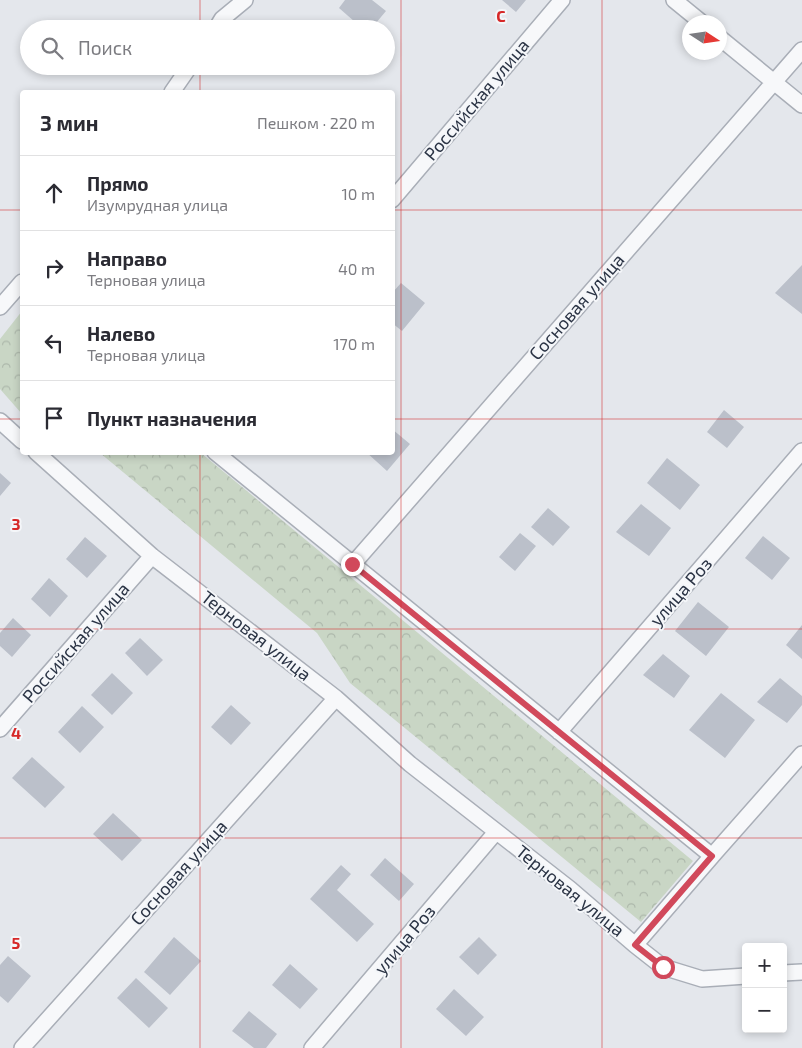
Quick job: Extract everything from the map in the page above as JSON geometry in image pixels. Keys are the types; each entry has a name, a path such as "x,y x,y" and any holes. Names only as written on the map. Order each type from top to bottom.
{"street":[{"path":"221,20 245,0"},
{"name":"Российская улица","path":"395,196 562,0"},
{"path":"674,0 692,15"},
{"path":"727,44 802,105"},
{"name":"Сосновая улица","path":"352,564 802,50"},
{"path":"173,90 184,75"},
{"path":"0,307 20,289"},
{"path":"0,421 20,439"},
{"name":"улица Роз","path":"559,732 802,451"},
{"name":"Терновая улица","path":"39,455 152,556 336,698 410,764 570,889 635,945 802,754"},
{"path":"219,455 712,856"},
{"name":"Российская улица","path":"0,729 152,556"},
{"name":"Сосновая улица","path":"22,1048 336,698"},
{"name":"улица Роз","path":"312,1048 496,832"},
{"path":"635,945 663,967 702,979 742,976"},
{"path":"787,973 802,972"}],"green space":[{"path":"20,314 20,412 0,389 0,339"},
{"path":"102,455 203,455 693,861 641,922 350,683 317,633"}],"building":[{"path":"345,0 372,0 386,11 378,20 353,20 339,8"},
{"path":"502,0 526,0 516,12"},
{"path":"802,265 802,314 775,293"},
{"path":"401,283 425,303 402,331 395,325 395,290"},
{"path":"724,410 744,427 727,448 707,432"},
{"path":"395,432 410,444 387,471 369,455 395,455"},
{"path":"667,458 700,485 680,510 647,483"},
{"path":"0,473 11,483 0,496"},
{"path":"641,504 671,528 649,556 616,532"},
{"path":"548,508 570,527 553,546 531,527"},
{"path":"520,533 536,546 515,571 499,557"},
{"path":"763,536 790,558 772,580 745,558"},
{"path":"85,537 107,556 87,578 66,559"},
{"path":"49,578 68,596 50,617 31,599"},
{"path":"698,602 729,627 706,656 675,631"},
{"path":"13,618 31,635 12,657 0,646 0,633"},
{"path":"802,625 802,659 786,645"},
{"path":"140,638 163,660 147,676 125,653"},
{"path":"663,654 690,676 674,698 643,675"},
{"path":"112,673 133,693 112,715 91,695"},
{"path":"780,678 802,696 802,705 787,723 757,702"},
{"path":"721,693 755,720 725,758 689,730"},
{"path":"231,705 251,723 231,745 211,727"},
{"path":"82,706 104,727 80,753 58,732"},
{"path":"32,757 65,787 45,808 12,778"},
{"path":"113,813 142,840 122,861 93,834"},
{"path":"385,858 414,884 399,901 370,875"},
{"path":"341,865 351,874 337,890 374,924 357,942 310,899"},
{"path":"174,937 201,961 170,995 144,972"},
{"path":"479,937 497,955 478,975 459,957"},
{"path":"8,956 31,976 8,1003 0,996 0,965"},
{"path":"290,964 318,989 300,1009 272,985"},
{"path":"136,978 168,1008 149,1028 117,998"},
{"path":"454,989 484,1017 466,1036 436,1009"},
{"path":"249,1011 277,1034 266,1048 254,1048 232,1031"}],"route":[{"path":"352,564 712,856 635,945 663,967"}]}
